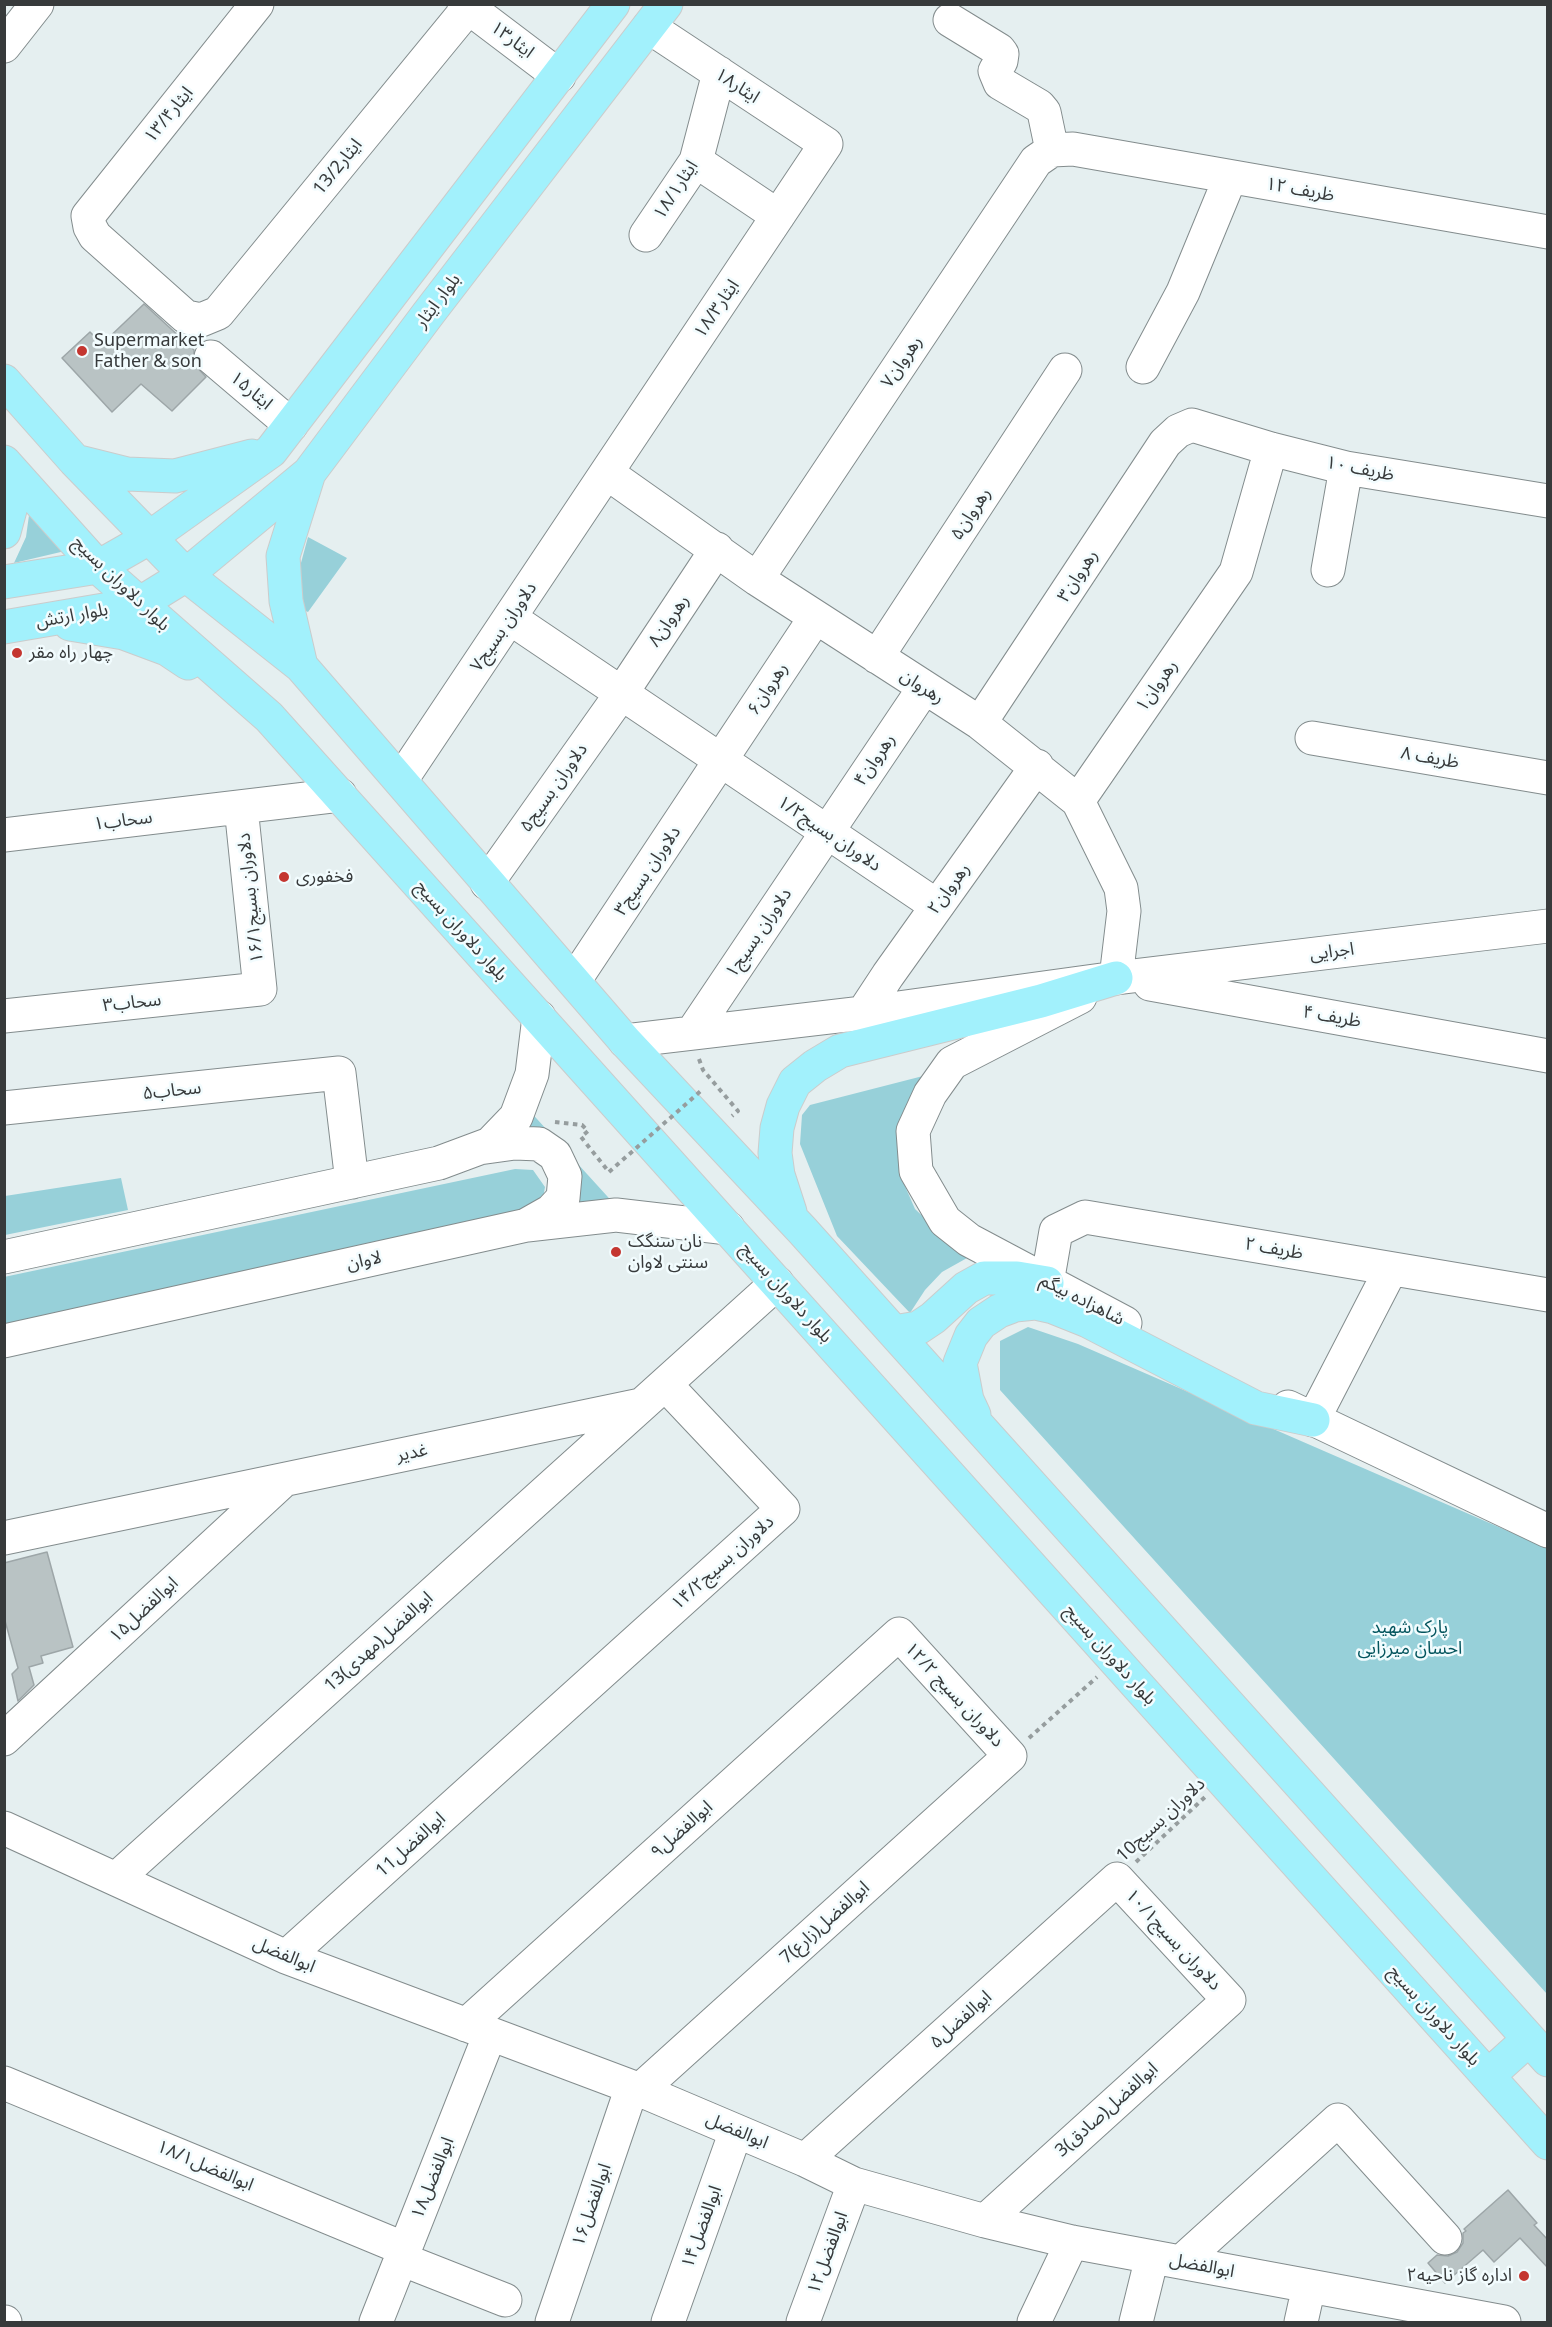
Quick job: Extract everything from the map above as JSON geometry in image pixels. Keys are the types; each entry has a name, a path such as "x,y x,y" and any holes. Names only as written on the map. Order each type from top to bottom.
{"main road":[{"path":"4,582 98,567 149,538 271,451 614,4"},
{"name":"بلوار ایثار","path":"139,604 186,575 309,473 657,16"},
{"path":"395,289 428,314"},
{"path":"4,381 75,461 186,575 301,666 626,1041 793,1219 1538,2049 1488,2076"},
{"path":"75,461 128,474 176,476 271,451"},
{"name":"بلوار دلاوران بسیج","path":"4,462 98,567 269,717 1548,2143"},
{"path":"301,666 286,601 283,556 309,473"},
{"path":"4,488 11,506 4,532"},
{"name":"بلوار ارتش","path":"4,627 50,621 139,604"},
{"path":"50,621 124,633 167,649 269,717"},
{"path":"793,1219 778,1175 775,1153 777,1128 783,1106 795,1082 815,1066 840,1051 1041,1001 1116,978"},
{"path":"894,1332 918,1328 933,1318 966,1288 984,1278 1007,1277 1047,1283"},
{"path":"980,1427 967,1400 961,1375 960,1363 964,1349 981,1323 999,1311 1015,1305 1035,1303 1053,1307 1088,1322 1256,1408 1313,1420"}],"street":[{"path":"4,46 37,4"},
{"name":"ایثار۱۳/۴","path":"201,320 186,317 95,236 88,216 257,4"},
{"name":"ایثار۱۳","path":"466,6 558,76"},
{"name":"ایثار13/2","path":"201,320 218,313 466,6"},
{"name":"ایثار۱۸","path":"657,16 719,74 826,144"},
{"path":"950,20 999,50 1002,54 1001,61 995,71 1000,84 1039,106 1044,112 1047,117 1052,150"},
{"name":"ایثار۱۸/۱","path":"646,236 696,161 719,74"},
{"name":"ایثار۱۸/۳","path":"607,473 826,144"},
{"name":"ظریف ۱۲","path":"1052,150 1073,149 1548,232"},
{"name":"رهروان۷","path":"757,579 1036,161 1052,150"},
{"path":"696,161 778,216"},
{"path":"1143,367 1183,292 1230,178"},
{"name":"ایثار۱۵","path":"211,357 291,425"},
{"name":"رهروان۵","path":"877,657 1065,370"},
{"name":"ظریف ۱۰","path":"1178,431 1192,425 1272,450 1346,468 1548,501"},
{"name":"رهروان۳","path":"980,723 1165,443 1178,431"},
{"name":"رهروان۱","path":"1078,801 1236,572 1272,450"},
{"path":"1328,570 1346,468"},
{"name":"رهروان","path":"607,473 815,618 980,723 1078,801 1121,888 1124,910 1116,978"},
{"name":"دلاوران بسیج۷","path":"401,780 607,473"},
{"name":"رهروان۸","path":"621,694 717,549"},
{"name":"دلاوران بسیج۱/۲","path":"510,618 937,906"},
{"name":"رهروان۶","path":"721,761 815,618"},
{"name":"رهروان۴","path":"826,832 924,688"},
{"name":"دلاوران بسیج۵","path":"487,883 621,694"},
{"name":"ظریف ۸","path":"1312,738 1548,777"},
{"name":"دلاوران بسیج۳","path":"574,981 721,761"},
{"name":"رهروان۲","path":"863,1013 1036,766"},
{"name":"۱سحاب","path":"4,835 340,795"},
{"name":"دلاوران بسیج۱۶/۱","path":"241,807 260,989"},
{"name":"دلاوران بسیج۱","path":"692,1034 826,832"},
{"name":"اجرایی","path":"626,1041 863,1013 1116,978 1548,926"},
{"name":"ظریف ۴","path":"1116,978 1548,1056"},
{"name":"شاهزاده بیگم","path":"1116,978 952,1064 930,1094 913,1131 916,1171 945,1221 969,1240 1047,1283 1313,1420 1548,1531"},
{"name":"۳سحاب","path":"4,1016 260,989"},
{"path":"4,1257 439,1163 490,1144 516,1117 532,1074 539,1017"},
{"name":"۵سحاب","path":"4,1108 339,1073 352,1182"},
{"path":"479,1148 514,1143 539,1144 555,1155 565,1176 563,1198 551,1211 527,1225"},
{"name":"لاوان","path":"4,1341 527,1225 616,1215 728,1228"},
{"name":"ظریف ۲","path":"1047,1283 1056,1231 1084,1217 1548,1295"},
{"path":"1313,1420 1391,1269"},
{"path":"654,1394 777,1283"},
{"name":"غدیر","path":"4,1538 284,1480 654,1394"},
{"name":"۱۴/۲دلاوران بسیج","path":"535,1733 783,1509 654,1394"},
{"name":"13ابوالفضل(مهدی)","path":"116,1879 654,1394"},
{"name":"ابوالفضل۱۵","path":"4,1739 284,1480"},
{"name":"دلاوران بسیج ۱۲/۲","path":"899,1634 1010,1756"},
{"name":"ابوالفضل۹","path":"478,2029 899,1634"},
{"name":"11ابوالفضل","path":"286,1957 535,1733"},
{"name":"7ابوالفضل(زارع)","path":"636,2089 1010,1756"},
{"name":"ابوالفضل","path":"4,1828 286,1957 636,2089 805,2160 854,2184 985,2221 1072,2242 1309,2286 1442,2317 1504,2322"},
{"name":"۱۰/۱دلاوران بسیج","path":"1117,1879 1229,2000"},
{"name":"ابوالفضل۵","path":"805,2160 1117,1879"},
{"name":"3ابوالفضل(صادق)","path":"985,2221 1229,2000"},
{"name":"ابوالفضل۱۸","path":"376,2322 403,2254 478,2029"},
{"name":"ابوالفضل۱۸/۱","path":"4,2083 505,2300"},
{"name":"ابوالفضل۱۶","path":"552,2322 636,2089"},
{"path":"1136,2322 1166,2260 1338,2120 1445,2238"},
{"name":"ابوالفضل۱۴","path":"668,2322 736,2131"},
{"name":"ابوالفضل۱۲","path":"803,2322 854,2184"},
{"path":"1034,2322 1072,2242"},
{"path":"1301,2322 1309,2286"}],"path":[{"path":"703,1070 738,1111 731,1116 724,1109"},
{"path":"582,1125 588,1131 581,1137 609,1172 704,1089 710,1096"},
{"path":"1010,1756 1115,1660"},
{"name":"10دلاوران بسیج","path":"1117,1879 1223,1780"}],"green space":[{"path":"30,508 65,551 14,563 26,537"},
{"path":"308,537 347,558 308,612 301,609 298,574"},
{"path":"923,1076 901,1177 915,1209 967,1258 942,1272 925,1290 910,1313 837,1236 800,1144 802,1115 810,1105"},
{"path":"527,1108 617,1207 572,1210 522,1137"},
{"path":"515,1169 533,1170 545,1187 542,1204 523,1216 5,1332 4,1277"},
{"path":"121,1178 128,1210 5,1235 5,1196"},
{"name":"پارک شهید احسان میرزایی","path":"1028,1327 1078,1344 1547,1548 1547,1994 1000,1390 1000,1341"}],"building":[{"path":"144,304 194,350 194,364 206,377 172,411 141,384 112,412 62,358 90,332 102,344"},
{"path":"47,1552 73,1647 41,1656 43,1663 29,1667 34,1685 18,1701 12,1674 18,1668 4,1617 4,1563"},
{"path":"1508,2190 1537,2223 1534,2225 1548,2240 1548,2268 1520,2238 1494,2262 1483,2250 1445,2283 1428,2263 1437,2255 1448,2256 1457,2252 1463,2243 1463,2233 1466,2231 1464,2229"}],"place":[{"name":"Supermarket Father & son","path":"82,351"},
{"name":"چهار راه مقر‍","path":"17,653"},
{"name":"فخفوری","path":"284,877"},
{"name":"نان سنگک سنتی لاوان","path":"616,1252"},
{"name":"اداره گاز ناحیه۲","path":"1524,2276"}]}
